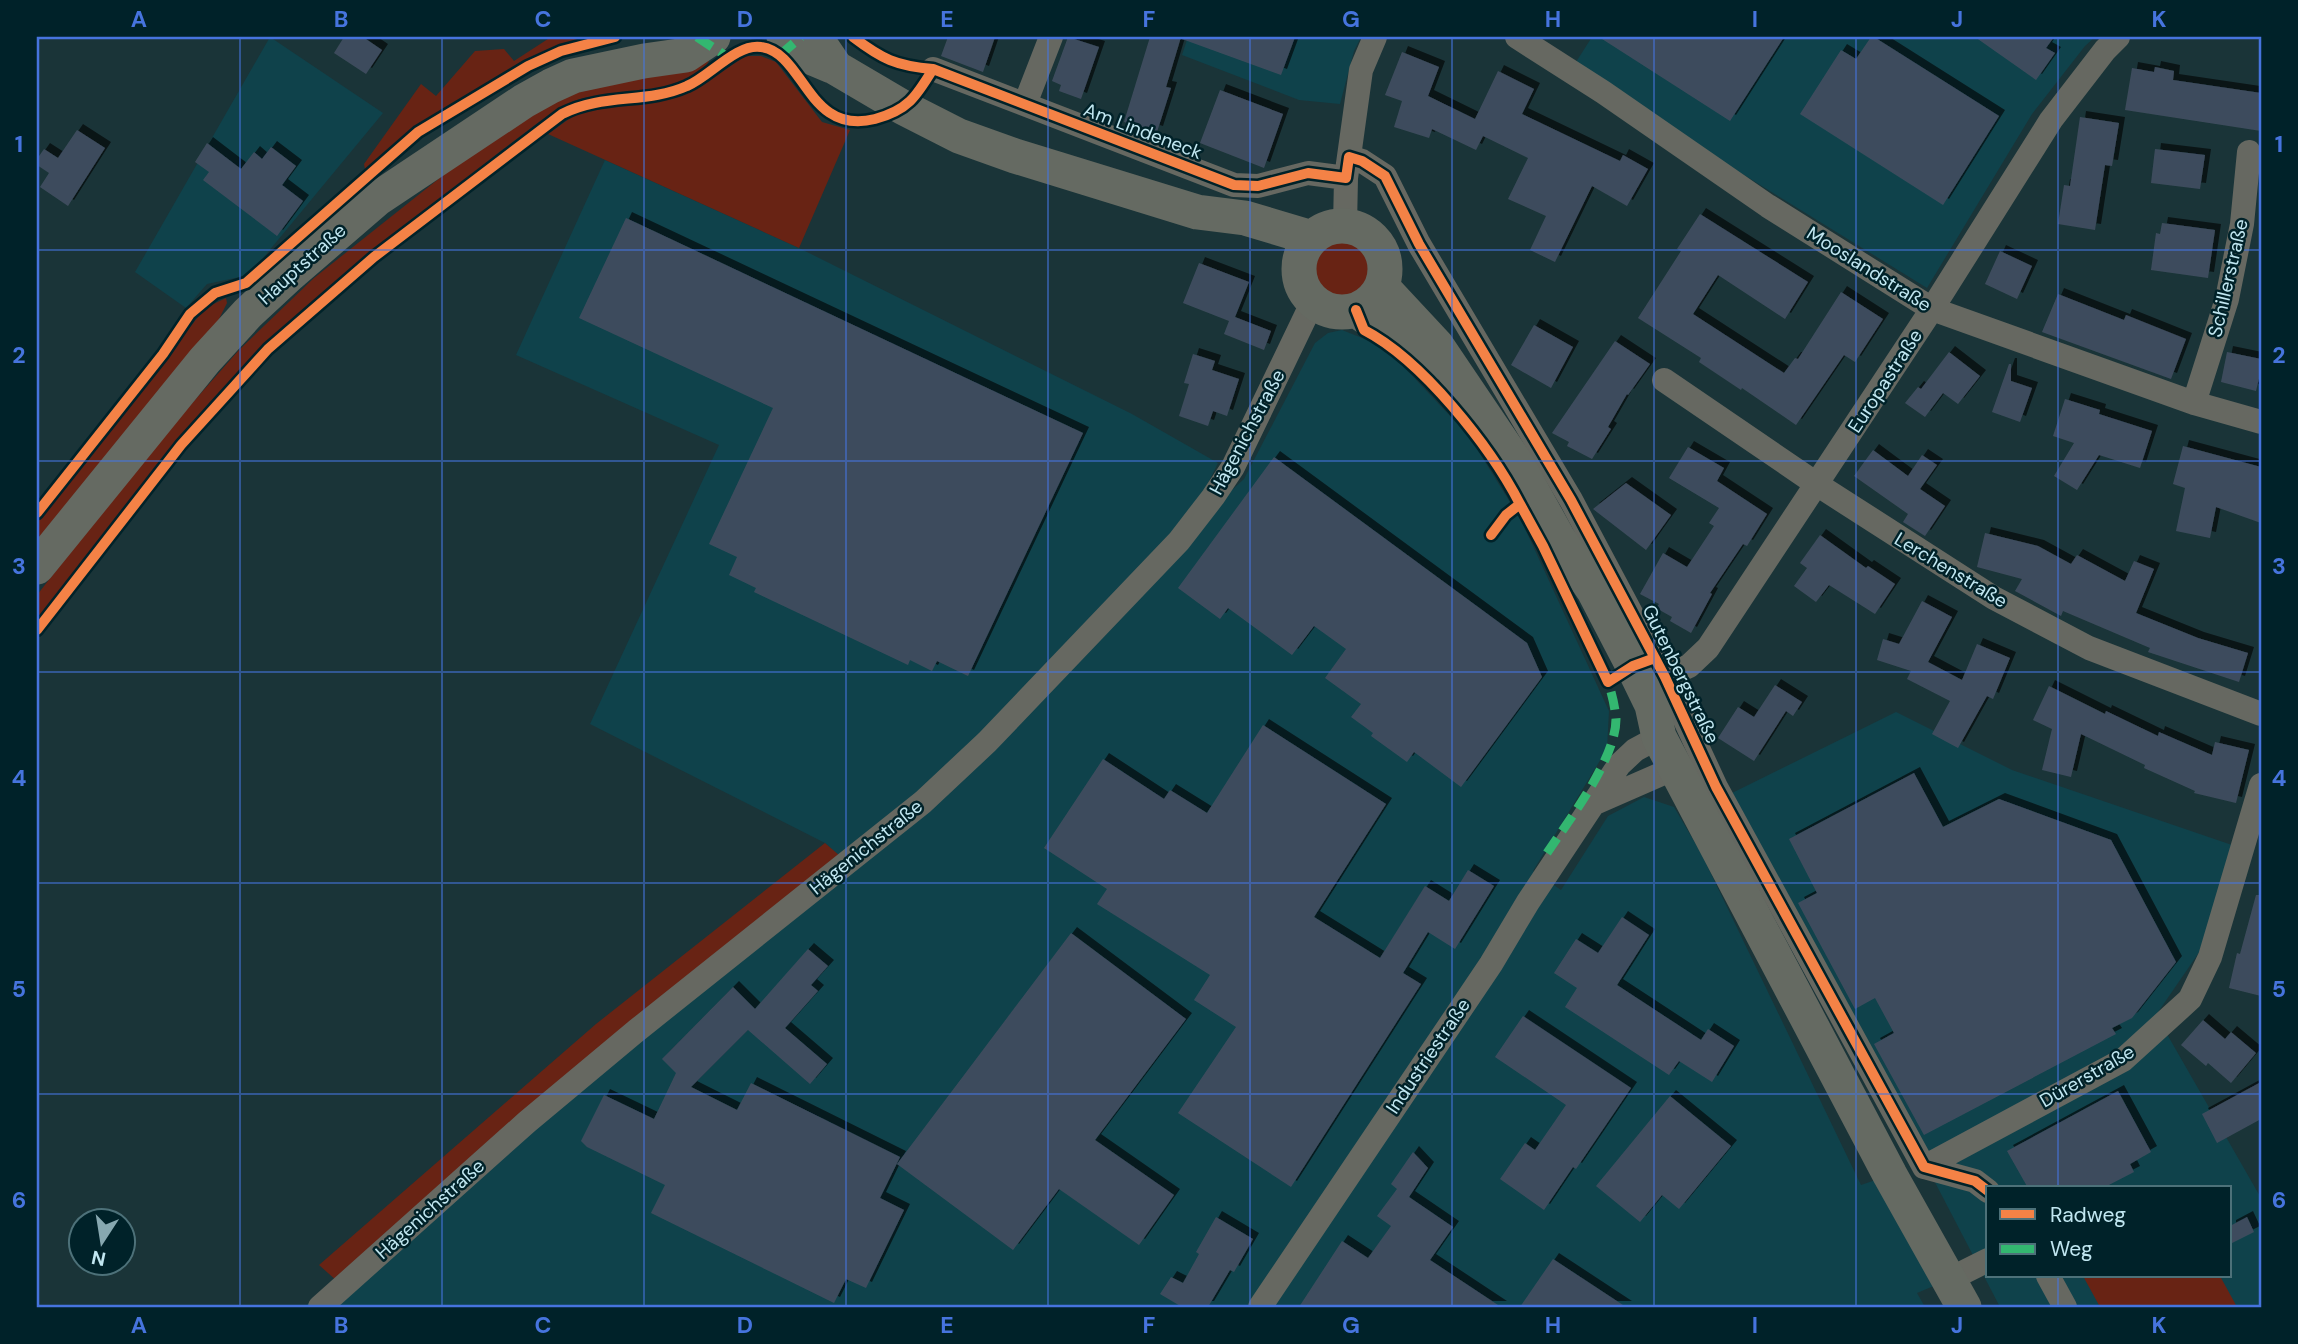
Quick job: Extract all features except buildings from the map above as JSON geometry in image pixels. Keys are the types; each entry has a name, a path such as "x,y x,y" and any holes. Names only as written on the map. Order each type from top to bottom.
{"main road":[{"name":"Hauptstraße","path":"644,61 676,37"},
{"name":"Hauptstraße","path":"37,567 196,371 239,323 290,274 377,199 524,101 551,86 573,76 686,55 713,37"},
{"path":"784,37 813,58 959,135 1015,156 1197,212 1268,248 1306,286 1333,311 1356,310 1371,302 1382,287 1386,271 1383,255 1375,240 1362,230 1345,226 1327,228 1312,238 1300,259 1306,286"},
{"path":"815,37 836,68"},
{"path":"1197,212 1245,218 1312,238"},
{"path":"1382,287 1437,346 1518,466 1558,538 1581,601 1618,676 1641,719 1659,737 1890,1175 1956,1294"},
{"path":"1356,310 1459,381"}],"street":[{"path":"1025,104 1051,37"},
{"path":"1345,226 1348,167 1361,69 1375,37"},
{"name":"Mooslandstraße","path":"1517,37 1603,92 1768,206 1932,309 2194,403 2261,422"},
{"name":"Europastraße","path":"1665,677 1689,666 1708,648 1818,485 2051,120 2118,37"},
{"name":"Am Lindeneck","path":"933,69 1234,185 1258,186 1308,173 1348,167"},
{"name":"Schillerstraße","path":"2194,403 2227,299 2242,224 2249,152"},
{"name":"Gutenbergstraße","path":"1348,167 1362,161 1385,176 1419,244 1571,500 1665,677 1716,786 1924,1167"},
{"name":"Hägenichstraße","path":"320,1307 527,1122 636,1031 912,811 986,743 1179,541 1213,497 1238,456 1306,286"},
{"name":"Lerchenstraße","path":"1664,380 1818,485 1994,598 2089,648 2261,714"},
{"name":"Industriestraße","path":"1260,1307 1491,964 1528,902 1619,765 1634,750 1659,737"},
{"path":"1595,803 1675,768"},
{"name":"Dürerstraße","path":"1924,1167 2123,1059 2190,999 2210,957 2261,785"},
{"path":"1924,1167 1975,1181 1986,1190"},
{"path":"1956,1294 1986,1261"},
{"path":"2049,1278 2065,1307"}],"shaded area":[{"path":"270,37 383,113 249,275 207,284 186,308 135,272"},
{"path":"551,37 596,37 533,57 416,129 370,169 365,169 364,164 421,84 436,96 475,51 504,49 514,61"},
{"path":"1188,37 1361,37 1354,51 1340,104 1299,100 1182,55"},
{"path":"1592,37 2095,37 2032,114 1927,288 1723,162 1576,62"},
{"path":"707,54 709,61 698,74 684,82 667,88 577,100 559,109 502,150 327,290 255,356 197,419 37,622 37,595 149,452 239,350 314,278 451,169 547,103 579,88"},
{"path":"745,56 761,56 776,62 822,122 850,130 799,248 548,134 573,116 607,105 673,98 703,85"},
{"path":"605,160 799,248 1132,414 1218,463 1182,536 1244,479 1315,343 1328,333 1342,330 1385,347 1469,436 1521,520 1609,711 1607,749 1533,871 1561,890 1608,816 1644,797 1674,807 1701,853 1861,1185 1890,1175 1948,1280 1917,1293 1925,1307 304,1307 839,856 825,843 590,724 719,445 516,355"},
{"path":"1343,237 1361,243 1369,251 1375,269 1369,287 1361,295 1343,301 1325,295 1317,287 1311,269 1317,251 1325,243"},
{"path":"226,298 227,303 213,331 37,550 37,522 205,308"},
{"path":"1896,712 2012,770 2232,845 2200,951 2156,1015 2261,1198 2261,1307 2000,1307 1732,793"},
{"path":"825,843 840,856 337,1281 319,1265 596,1024"},
{"path":"2084,1278 2221,1278 2237,1307 2100,1307"}],"marked path":[{"path":"697,37 729,58"},
{"path":"780,55 801,37"},
{"path":"1547,853 1590,789 1608,752 1616,719 1608,682"}],"cycle path":[{"path":"37,513 163,354 190,314 215,293 246,283 418,132 528,66 561,51 615,37"},
{"path":"853,37 890,60 933,69 1234,185 1258,186 1308,173 1346,178 1349,157 1362,161 1385,176 1419,244 1571,500 1665,677 1716,787 1924,1167 1975,1181 1986,1189"},
{"path":"37,630 181,445 268,349 374,257 562,114 593,103 672,92 696,82 733,55 752,47 761,47 776,53 788,63 821,105 835,116 852,121 875,119 903,107 916,95 933,69"},
{"path":"1356,310 1364,330 1409,362 1452,406 1473,431 1520,504"},
{"path":"1491,535 1506,515 1520,504 1608,682 1633,666 1655,658"}]}
